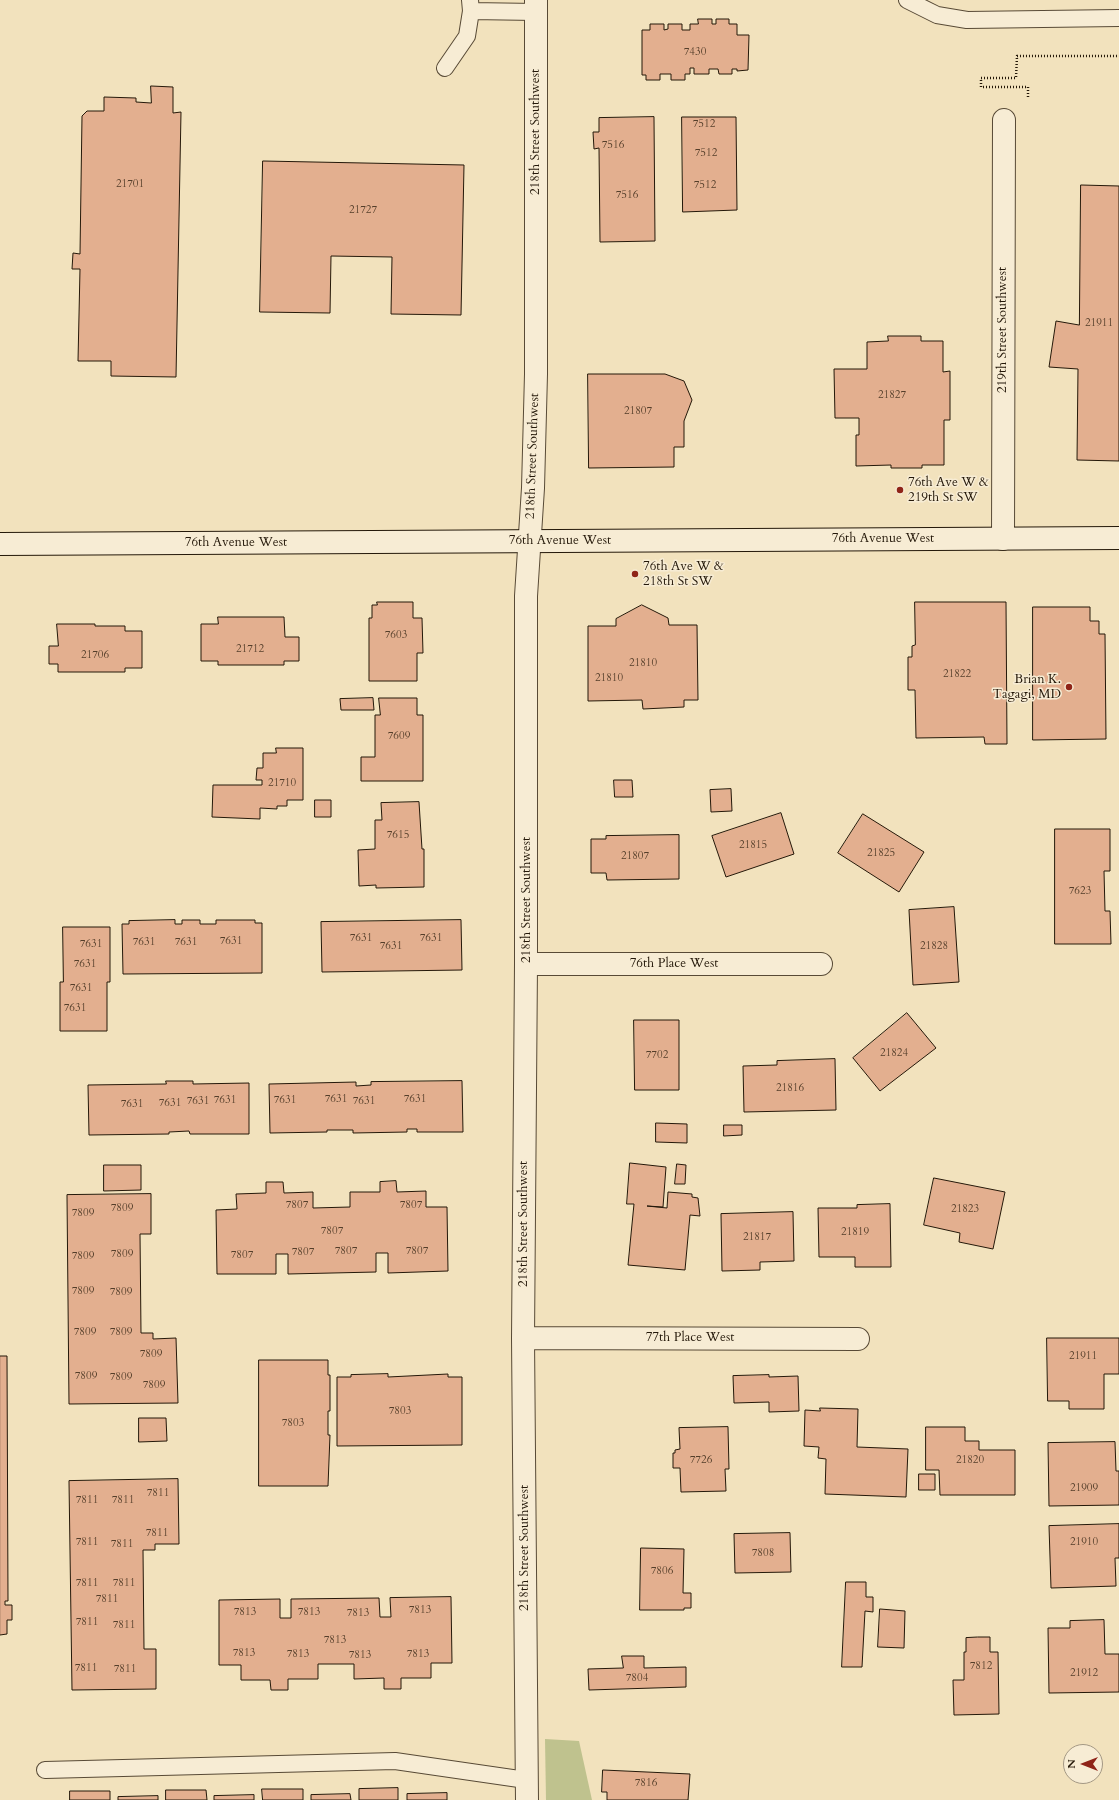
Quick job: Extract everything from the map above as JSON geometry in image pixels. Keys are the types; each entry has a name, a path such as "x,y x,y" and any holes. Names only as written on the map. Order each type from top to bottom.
{"street":[{"name":"218th Street Southwest","path":"527,1790 523,1338 526,964 526,596 533,488 537,276 536,6"},
{"name":"219th Street Southwest","path":"1003,539 1004,120"},
{"name":"76th Avenue West","path":"0,544 1119,538"},
{"name":"76th Place West","path":"526,964 820,964"},
{"name":"77th Place West","path":"523,1338 858,1339"}],"lane":[{"path":"907,0 937,15 967,20 1119,18"},
{"path":"445,68 467,36 470,5 536,6"},
{"path":"46,1770 396,1761 527,1790"}],"path":[{"path":"1028,97 1028,87 981,87 981,78 1016,78 1017,56 1119,56"}],"green space":[{"path":"545,1739 579,1741 592,1800 546,1800"}],"building":[{"path":"698,19 712,19 712,24 716,24 716,19 729,19 729,24 737,24 737,35 749,35 748,70 737,71 737,69 732,69 732,74 719,74 718,69 709,69 709,74 694,74 694,68 690,68 690,74 685,74 685,80 671,80 671,74 660,74 660,80 646,80 646,75 642,75 642,30 650,30 650,24 664,24 664,30 668,29 668,24 682,24 682,30 690,30 690,24 698,24"},
{"path":"151,86 173,87 173,113 181,112 176,377 111,376 111,361 78,361 80,269 72,269 73,253 80,254 82,116 87,111 104,111 104,97 136,98 136,102 151,103"},
{"path":"654,117 655,241 600,242 599,148 594,149 593,132 599,132 599,118"},
{"path":"682,117 736,117 737,210 683,212"},
{"path":"263,161 464,165 461,315 391,314 392,257 331,256 330,313 260,312"},
{"path":"1081,185 1119,186 1119,461 1077,460 1078,369 1049,367 1056,321 1079,325"},
{"path":"888,336 921,336 921,341 943,341 943,372 950,371 950,420 944,420 944,465 922,465 922,468 891,468 891,465 856,466 856,435 859,435 859,418 835,418 834,369 867,369 867,342 888,341"},
{"path":"588,374 665,374 684,381 692,400 684,421 684,447 674,447 674,467 589,468"},
{"path":"377,602 413,602 413,618 422,618 423,653 417,653 417,681 369,681 369,618 372,618 372,605 377,605"},
{"path":"915,602 1006,602 1007,744 985,744 984,737 916,738 915,690 908,690 908,657 912,657 912,646 915,645"},
{"path":"642,605 668,618 669,625 697,625 698,700 684,700 684,707 643,709 642,700 588,701 588,626 616,626 616,619"},
{"name":"Brian K. Tagagi, MD","path":"1033,607 1090,607 1090,621 1099,621 1099,634 1105,634 1106,739 1033,740"},
{"path":"218,617 284,617 285,637 299,637 299,661 284,661 284,665 218,665 218,661 201,661 201,624 218,624"},
{"path":"57,624 125,626 125,631 142,631 142,668 125,668 125,672 58,672 58,664 49,664 49,646 58,646"},
{"path":"373,698 374,710 341,710 340,699"},
{"path":"379,698 417,698 417,715 423,715 423,781 361,781 361,757 375,757 375,715 380,715"},
{"path":"276,748 303,748 303,800 287,800 287,806 277,806 277,809 260,808 260,819 212,817 213,785 262,785 262,780 256,780 257,768 263,768 263,753 276,753"},
{"path":"614,780 632,780 633,797 615,797"},
{"path":"731,789 732,811 711,812 710,790"},
{"path":"315,800 331,800 331,817 315,817"},
{"path":"419,802 422,849 424,849 424,887 376,888 376,885 359,886 358,850 375,849 375,820 382,820 381,803"},
{"path":"781,813 794,854 726,877 712,836"},
{"path":"863,814 924,852 899,892 838,853"},
{"path":"1055,829 1110,829 1110,871 1104,871 1105,911 1110,911 1111,944 1055,944"},
{"path":"679,835 679,879 607,880 606,873 591,873 591,839 606,839 606,836"},
{"path":"954,907 959,982 913,985 909,910"},
{"path":"175,920 175,924 182,924 182,920 200,920 200,924 216,924 216,920 255,920 255,923 262,923 262,973 123,974 122,924 129,924 129,921"},
{"path":"461,920 462,970 322,972 321,922"},
{"path":"63,927 110,927 110,982 107,982 107,1031 60,1031 60,982 63,982"},
{"path":"907,1013 936,1048 880,1091 853,1058"},
{"path":"634,1020 679,1020 679,1090 635,1090"},
{"path":"835,1059 836,1110 744,1112 743,1066 777,1065 777,1061"},
{"path":"166,1081 193,1081 193,1084 249,1083 249,1134 190,1134 189,1131 169,1132 169,1134 89,1135 88,1085 166,1084"},
{"path":"462,1081 463,1132 417,1132 417,1129 407,1129 407,1132 353,1133 353,1130 327,1130 327,1132 270,1133 269,1084 356,1082 356,1086 371,1085 371,1082"},
{"path":"656,1123 687,1124 687,1143 656,1142"},
{"path":"724,1125 742,1125 742,1135 724,1136"},
{"path":"630,1163 666,1167 663,1207 647,1206 667,1208 668,1192 692,1194 692,1197 698,1198 700,1216 690,1215 685,1270 628,1265 634,1204 627,1204"},
{"path":"677,1164 686,1165 685,1184 675,1184"},
{"path":"104,1165 141,1165 141,1190 104,1191"},
{"path":"934,1178 1005,1192 993,1249 959,1242 960,1233 924,1225"},
{"path":"396,1181 397,1192 426,1191 426,1207 447,1207 448,1271 388,1273 388,1253 376,1253 376,1272 288,1274 288,1254 276,1254 276,1274 217,1274 216,1210 237,1209 236,1194 266,1193 266,1182 283,1182 284,1193 313,1192 313,1208 350,1207 350,1192 380,1192 380,1182"},
{"path":"151,1194 151,1234 140,1234 141,1333 153,1333 153,1339 176,1338 178,1403 69,1404 67,1195"},
{"path":"890,1204 891,1267 855,1267 855,1257 819,1257 818,1208 857,1208 857,1205"},
{"path":"793,1212 794,1261 760,1262 760,1270 722,1271 721,1214"},
{"path":"1047,1338 1119,1338 1119,1374 1104,1374 1104,1409 1069,1409 1069,1401 1048,1401"},
{"path":"0,1356 7,1356 8,1601 5,1601 5,1605 12,1605 12,1620 7,1620 7,1634 0,1635"},
{"path":"259,1360 328,1360 328,1375 330,1375 330,1411 328,1411 328,1435 330,1435 328,1486 259,1486"},
{"path":"388,1374 388,1377 448,1374 448,1377 462,1377 462,1445 337,1446 337,1377"},
{"path":"769,1375 769,1377 798,1376 799,1411 769,1412 769,1402 734,1403 733,1376"},
{"path":"820,1408 858,1409 857,1447 908,1449 906,1497 825,1494 826,1459 818,1458 819,1447 804,1446 805,1410 820,1411"},
{"path":"139,1418 166,1418 167,1441 139,1442"},
{"path":"728,1427 729,1469 725,1469 726,1491 681,1492 680,1468 673,1468 673,1453 675,1453 675,1450 680,1449 679,1428"},
{"path":"926,1427 965,1427 965,1441 979,1441 979,1450 1015,1450 1015,1495 940,1495 939,1470 926,1470"},
{"path":"1115,1442 1116,1471 1119,1471 1119,1505 1049,1506 1048,1443"},
{"path":"919,1474 935,1474 935,1490 919,1490"},
{"path":"178,1479 179,1544 155,1544 155,1550 143,1550 144,1649 156,1649 156,1689 72,1690 69,1481"},
{"path":"1119,1524 1119,1558 1115,1558 1116,1586 1051,1588 1049,1526"},
{"path":"790,1533 791,1572 735,1573 734,1534"},
{"path":"641,1548 684,1549 683,1593 691,1593 691,1608 684,1608 684,1610 640,1610"},
{"path":"846,1582 866,1582 866,1597 873,1597 873,1612 865,1611 862,1667 842,1667"},
{"path":"451,1597 452,1663 431,1663 431,1678 401,1678 401,1689 384,1689 384,1678 354,1679 354,1664 318,1664 318,1679 288,1679 288,1690 271,1690 270,1680 241,1680 241,1665 219,1665 219,1600 280,1599 280,1618 291,1618 291,1599 379,1598 380,1617 391,1617 390,1598"},
{"path":"880,1609 905,1611 904,1648 878,1647"},
{"path":"1104,1620 1105,1654 1119,1654 1119,1692 1049,1693 1048,1628 1070,1628 1070,1621"},
{"path":"990,1637 990,1652 998,1652 999,1714 954,1715 953,1680 964,1680 964,1652 966,1652 966,1638"},
{"path":"622,1656 644,1656 644,1668 686,1667 686,1687 589,1690 588,1669 623,1668"},
{"path":"603,1770 690,1774 688,1800 607,1800 607,1792 602,1792"},
{"path":"398,1788 398,1800 359,1800 359,1789"},
{"path":"262,1789 303,1789 303,1800 263,1800"},
{"path":"166,1790 206,1790 207,1800 166,1800"},
{"path":"70,1791 110,1791 110,1800 70,1800"},
{"path":"447,1793 447,1800 407,1800 407,1794"},
{"path":"350,1794 351,1800 311,1800 311,1795"},
{"path":"254,1795 254,1800 214,1800 214,1796"},
{"path":"158,1796 158,1800 118,1800 118,1797"}],"place":[{"name":"76th Ave W & 219th St SW","path":"900,490"},
{"name":"76th Ave W & 218th St SW","path":"635,574"},
{"name":"Brian K. Tagagi, MD","path":"1069,687"}]}
